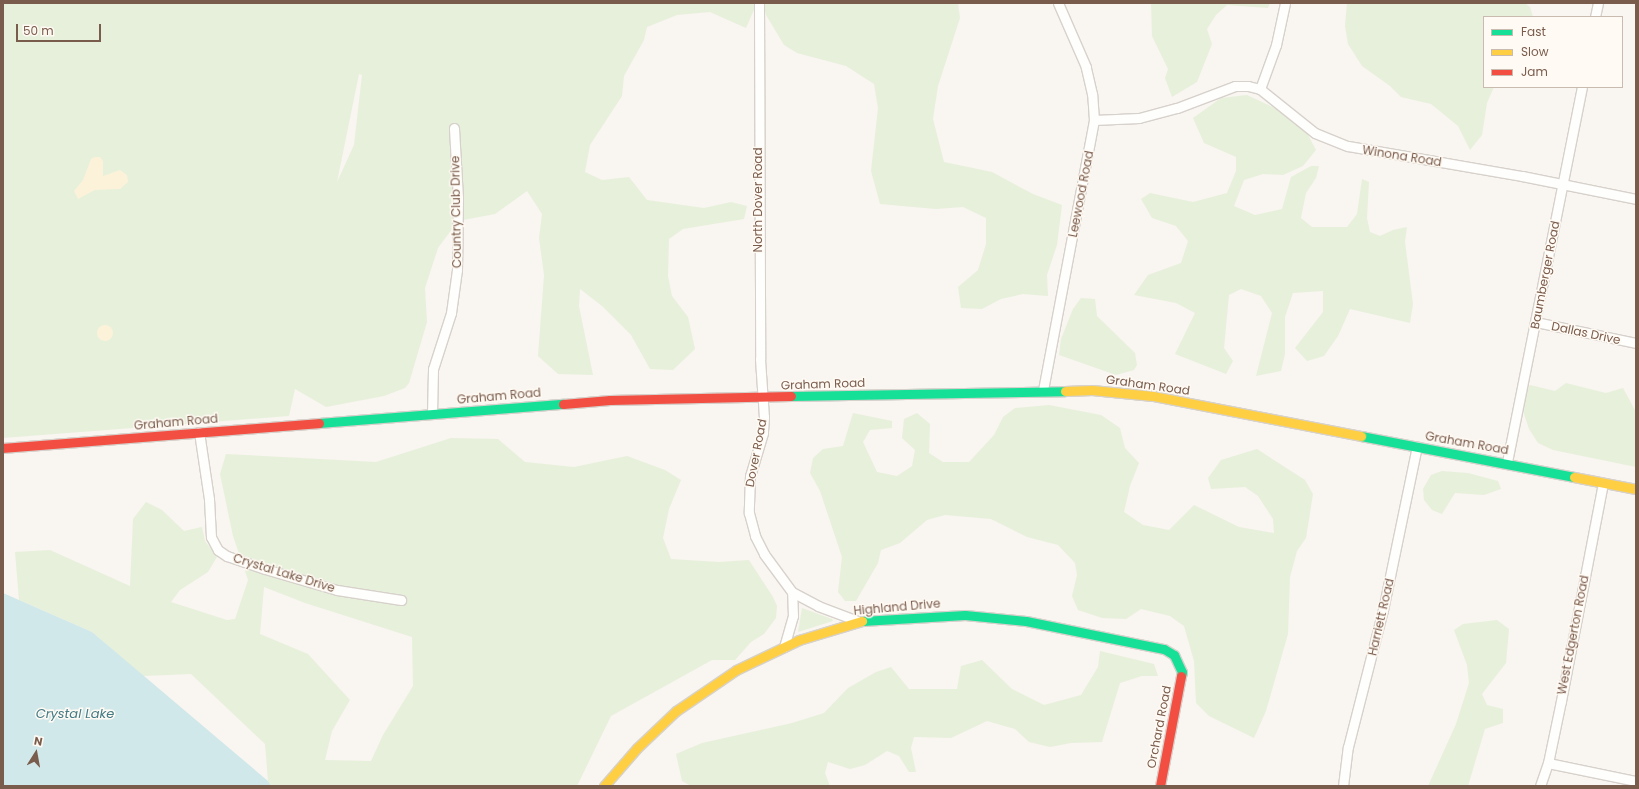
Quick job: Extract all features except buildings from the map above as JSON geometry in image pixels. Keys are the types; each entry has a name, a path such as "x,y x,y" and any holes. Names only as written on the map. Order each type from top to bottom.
{"main road":[{"name":"Graham Road","path":"3,448 610,400 1092,390 1154,396 1506,462 1636,489"},
{"name":"Highland Drive","path":"604,786 637,748 676,711 717,681 784,647 858,621 965,615 1026,621 1164,649 1178,660 1182,672"},
{"name":"Orchard Road","path":"1160,786 1182,672"}],"street":[{"name":"North Dover Road","path":"759,3 758,234 760,359 763,398"},
{"name":"Leewood Road","path":"1043,390 1094,120 1092,94 1086,67 1058,3"},
{"path":"1094,120 1139,118 1177,108 1235,86 1260,89 1276,45 1286,3"},
{"path":"1596,16 1598,3"},
{"name":"Baumberger Road","path":"1506,462 1536,322 1561,184 1582,88"},
{"name":"Winona Road","path":"1260,89 1307,128 1348,146 1561,184 1636,200"},
{"name":"Country Club Drive","path":"432,414 433,369 450,313 457,270 458,198 454,128"},
{"name":"Dallas Drive","path":"1536,322 1636,343"},
{"name":"Dover Road","path":"763,398 764,427 750,476 750,513 759,546 773,569 792,592 818,606 858,621"},
{"name":"Crystal Lake Drive","path":"199,432 209,498 211,537 218,550 227,556 265,569 337,590 401,600"},
{"name":"Harriett Road","path":"1343,786 1348,747 1383,610 1416,446"},
{"name":"West Edgerton Road","path":"1540,786 1548,763 1603,483"},
{"path":"784,647 793,616 792,592"},
{"path":"1548,763 1636,781"}],"green space":[{"path":"3,3 757,3 746,28 710,12 677,15 647,27 644,40 624,76 622,96 590,145 585,172 602,180 629,177 647,200 704,208 731,202 747,206 744,219 683,229 669,239 668,276 672,296 688,317 695,349 673,370 650,369 631,335 602,306 580,289 579,306 593,375 558,374 538,356 544,275 539,238 542,214 527,191 495,214 458,221 438,248 425,288 427,322 409,383 405,388 384,396 326,407 295,389 289,416 3,438","holes":["359,74 362,75 354,145 337,182"]},
{"path":"763,3 958,3 960,18 938,86 933,119 944,162 992,172 1033,194 1062,205 1057,245 1047,275 1048,296 1023,294 1001,299 982,309 961,308 958,287 978,270 986,244 986,218 963,207 936,209 880,204 871,171 878,108 874,84 846,66 797,53 784,45 766,15"},
{"path":"1151,3 1270,3 1268,8 1227,5 1216,15 1207,29 1212,44 1197,82 1172,97 1165,78 1168,69 1152,36"},
{"path":"1347,3 1525,3 1530,7 1533,16 1483,16 1483,88 1494,88 1487,103 1482,135 1470,150 1458,126 1431,104 1401,97 1390,86 1362,66 1348,44 1345,26"},
{"path":"1247,95 1277,109 1307,133 1316,150 1303,166 1283,175 1263,174 1244,180 1234,206 1255,215 1282,209 1291,177 1311,166 1319,166 1316,178 1306,193 1301,218 1312,227 1347,227 1357,214 1362,179 1369,182 1367,218 1370,232 1380,236 1393,230 1407,227 1405,242 1413,304 1410,323 1350,309 1338,336 1324,356 1307,361 1295,348 1323,312 1323,291 1293,293 1285,317 1285,354 1281,371 1256,376 1272,313 1261,296 1241,289 1229,295 1224,348 1233,361 1226,374 1175,354 1195,313 1176,303 1134,295 1148,275 1181,263 1188,241 1176,226 1152,218 1141,199 1150,193 1193,202 1227,193 1236,171 1236,157 1204,143 1193,118 1221,98"},
{"path":"1081,298 1095,299 1097,316 1135,353 1137,365 1134,370 1116,375 1059,355 1061,339 1073,309"},
{"path":"1566,383 1606,393 1623,388 1636,412 1636,467 1553,450 1538,443 1529,429 1524,414 1525,394 1530,385 1555,391"},
{"path":"1049,405 1101,415 1120,428 1125,448 1139,463 1130,486 1124,512 1143,525 1169,530 1194,505 1239,527 1274,533 1273,519 1258,496 1245,487 1211,489 1208,478 1221,460 1257,449 1305,480 1313,494 1306,538 1297,551 1290,577 1288,634 1266,711 1254,738 1209,716 1196,703 1194,661 1184,626 1170,616 1141,609 1126,619 1102,618 1078,610 1072,596 1077,575 1075,563 1058,545 1027,537 991,519 945,515 927,520 900,543 881,550 878,563 856,601 845,601 838,592 842,557 820,491 810,473 813,458 823,449 843,446 853,413 892,421 892,428 870,430 863,442 877,472 897,476 912,466 915,450 902,438 904,419 917,413 930,424 929,453 943,462 969,462 994,435 1003,417 1015,408"},
{"path":"451,438 498,439 525,462 574,467 627,456 665,470 681,480 669,509 663,538 671,559 719,562 749,560 773,597 777,606 776,618 764,634 751,642 735,660 712,660 611,716 577,786 271,786 268,781 265,744 191,674 143,676 92,632 19,600 15,552 50,550 130,586 133,519 146,502 162,510 184,531 202,527 205,541 217,557 208,572 180,590 171,602 227,620 235,619 248,580 233,536 220,474 226,454 376,462","holes":["264,587 305,603 412,637 413,686 383,735 371,761 325,760 332,731 350,700 308,654 260,634"]},
{"path":"1442,471 1468,473 1498,481 1501,489 1484,495 1455,493 1442,514 1432,510 1424,500 1423,489 1431,475"},
{"path":"802,608 832,619 833,621 798,632"},
{"path":"1497,620 1509,629 1506,663 1482,694 1487,705 1503,709 1503,723 1485,729 1468,786 1428,786 1456,724 1469,683 1467,665 1454,630 1463,624"},
{"path":"1100,651 1154,664 1158,676 1142,676 1120,683 1102,742 1071,743 1050,747 1029,742 1015,729 987,721 951,738 914,737 911,748 916,772 909,772 899,756 887,751 865,765 850,769 828,762 825,773 830,786 691,786 682,781 676,754 702,743 792,723 824,713 848,688 876,672 891,667 909,689 957,689 961,666 982,660 1012,689 1044,705 1081,695 1098,667"}],"sand":[{"path":"100,157 103,161 103,176 120,170 127,175 128,182 120,189 95,190 78,199 74,191 83,180 91,159"},
{"path":"102,325 108,325 113,330 111,339 108,341 102,341 97,336 97,330"}],"water":[{"name":"Crystal Lake","path":"3,593 92,632 268,781 271,786 3,786"}],"traffic: fast":[{"path":"791,396 1065,391"},
{"path":"319,423 563,404"},
{"path":"1361,436 1574,477"},
{"path":"862,621 965,615 1026,621 1164,649 1174,655 1182,672 1181,676"}],"traffic: slow":[{"path":"1065,391 1092,390 1153,396 1361,436"},
{"path":"1574,477 1636,489"},
{"path":"604,786 637,748 676,711 736,670 799,640 862,621"}],"traffic: jam":[{"path":"563,404 610,400 791,396"},
{"path":"3,448 319,423"},
{"path":"1160,786 1181,676"}]}
